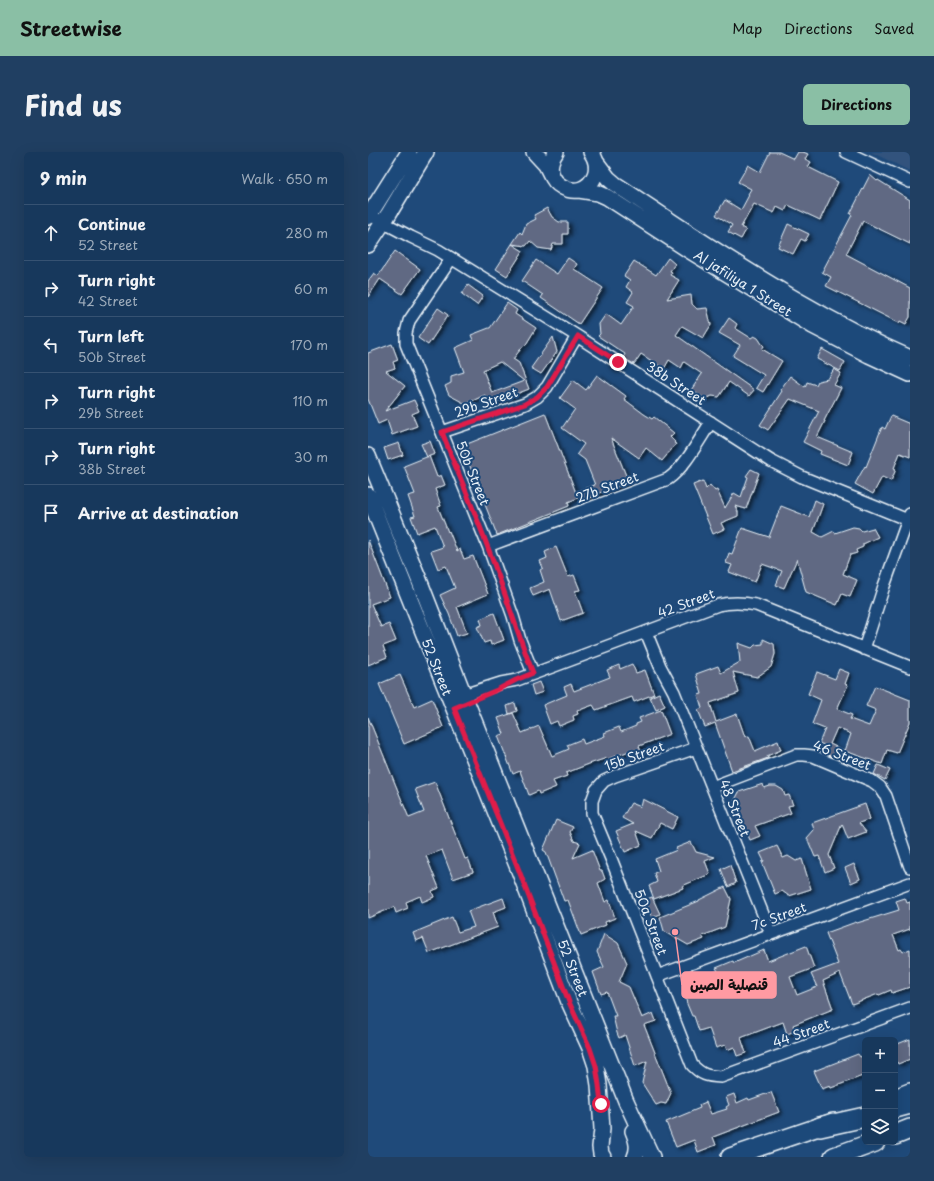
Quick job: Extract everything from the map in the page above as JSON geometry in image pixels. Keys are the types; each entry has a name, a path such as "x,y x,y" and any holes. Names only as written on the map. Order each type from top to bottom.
{"highway":[{"path":"898,1107 910,1104"},
{"path":"820,1127 862,1118"},
{"path":"898,1134 910,1129"},
{"path":"834,1157 867,1145"}],"main road":[{"path":"898,1097 910,1092"},
{"path":"730,1157 820,1127 862,1111"}],"street":[{"path":"371,213 409,152"},
{"path":"368,245 386,219 426,152"},
{"path":"534,152 546,166 551,175"},
{"path":"551,175 550,166 552,158 556,152"},
{"path":"846,152 910,182"},
{"path":"579,190 587,186 593,180 596,171 594,156"},
{"name":"Al jafiliya 1 Street","path":"594,156 608,178 688,233 832,321 884,347 910,358"},
{"name":"Al jafiliya 1 Street","path":"551,175 562,188 570,191 579,190 598,193 607,197 687,249 813,326 910,374"},
{"name":"38b Street","path":"371,213 386,219 411,238 438,250 578,336 771,461 802,477 909,517"},
{"name":"50b Street","path":"451,259 409,321 406,332 406,344 488,546 520,640 536,672"},
{"name":"29b Street","path":"442,432 525,404 537,397 547,387 578,336"},
{"name":"27b Street","path":"488,546 668,479 676,474 711,422"},
{"name":"52 Street","path":"368,456 373,494 418,577 459,701 520,875 569,1002 590,1048 599,1085 602,1130 600,1147 603,1157"},
{"path":"860,647 869,614 884,586 909,517"},
{"name":"42 Street","path":"459,701 504,687 516,680 536,672 718,605 733,602 756,606 910,667"},
{"name":"48 Street","path":"649,631 660,666 674,692 771,934"},
{"name":"52 Street","path":"459,701 626,1101 652,1157"},
{"name":"15b Street","path":"592,801 596,790 604,781 614,776 696,748"},
{"name":"46 Street","path":"712,787 796,755 817,758 872,781 880,787 886,796 910,867"},
{"name":"50a Street","path":"592,801 592,813 692,1065 700,1073"},
{"name":"7c Street","path":"657,976 910,883"},
{"name":"44 Street","path":"700,1073 709,1076 721,1077 910,1008"},
{"name":"52 Street","path":"626,1101 626,1116 638,1150 635,1157"}],"shaded area":[{"path":"871,152 910,152 910,171"}],"building":[{"path":"770,152 779,152 794,159 798,152 808,154 805,159 811,162 808,167 838,182 820,220 788,205 785,211 777,207 774,213 754,204 741,227 746,230 741,239 728,232 732,225 716,215 725,200 741,210 751,189 738,182 748,165 760,172"},
{"path":"870,175 877,181 878,180 910,200 910,244 863,221 846,254 910,288 910,317 906,324 900,321 899,323 826,286 831,277 822,272 852,215 850,214"},
{"path":"547,208 552,217 559,222 568,222 568,234 563,234 563,244 553,244 551,250 538,248 530,241 526,246 512,244 520,232 522,234 526,224 536,219 534,215"},
{"path":"788,224 809,234 805,241 801,239 793,254 778,247"},
{"path":"512,244 523,251 507,276 496,269"},
{"path":"395,251 420,269 402,294 380,279 368,297 368,281 374,273 378,276"},
{"path":"568,258 577,264 574,269 603,288 579,324 541,298 543,295 522,281 536,260 557,274"},
{"path":"668,258 675,264 670,271 672,272 670,275 679,280 667,299 691,295 692,304 697,309 707,308 711,325 703,338 682,326 676,335 754,390 749,396 729,382 719,397 712,396 705,399 691,390 702,374 684,362 681,368 669,360 664,369 641,354 634,364 623,358 625,354 598,336 600,334 599,324 606,314 621,325 634,306 627,302 633,292 626,287 630,280 624,276 634,261 656,275"},
{"path":"468,285 483,296 477,305 462,294"},
{"path":"507,303 517,310 515,314 536,328 525,346 524,345 513,359 519,363 529,389 496,402 496,404 489,407 485,395 468,403 464,403 449,395 445,386 451,383 451,376 464,372 455,348 473,340 471,335 490,328","holes":["500,362 524,381 492,393 483,370"]},
{"path":"438,308 448,315 428,345 418,338"},
{"path":"729,318 737,324 735,328 751,338 754,336 758,338 764,346 762,349 782,361 763,392 756,388 764,375 733,356 740,345 719,333"},
{"path":"553,337 557,352 541,374 531,368"},
{"path":"392,344 398,360 393,362 395,368 386,371 405,386 385,411 414,400 419,411 412,414 417,426 392,435 387,420 378,424 368,399 368,353"},
{"path":"822,349 845,362 840,371 817,359"},
{"path":"834,369 841,373 834,385 841,388 817,437 853,452 848,465 820,454 821,451 803,442 819,411 790,399 768,430 760,425 782,391 780,390 790,376 805,387 807,382 816,385 818,381 828,379"},
{"path":"597,375 626,396 624,399 652,419 654,417 674,433 670,437 676,444 662,461 646,448 639,458 611,438 629,483 593,495 593,497 584,500 580,490 595,485 585,460 577,454 584,444 562,428 575,409 560,398 573,380 586,390"},
{"path":"545,413 578,498 568,502 569,506 497,535 462,446"},
{"path":"891,416 910,424 910,457 900,453 891,481 882,477 873,494 855,484 865,466 866,467 882,427 885,429"},
{"path":"430,441 435,454 427,457 421,444"},
{"path":"399,443 403,455 388,460 384,448"},
{"path":"429,456 437,477 441,475 445,485 435,489 441,506 438,507 448,532 449,531 457,551 460,549 464,559 473,556 488,594 457,607 467,633 457,636 440,595 455,588 446,566 438,569 431,551 443,547 435,526 417,533 411,517 415,516 408,496 415,494 404,466"},
{"path":"751,469 759,473 746,509 735,506 738,516 721,523 724,529 713,534 693,485 703,481 706,489 710,485 715,491 717,490 725,508 734,493 741,497 748,477 746,476"},
{"path":"815,500 823,504 813,532 822,537 834,531 835,533 853,527 859,528 862,531 873,528 878,537 863,544 863,547 856,550 857,553 850,555 843,574 857,580 850,597 842,594 837,605 806,592 797,559 784,588 776,585 782,571 762,564 755,582 729,572 732,565 726,563 729,553 732,554 742,528 769,537 781,506 809,517"},
{"path":"368,540 390,597 371,604 381,627 389,624 396,641 383,646 387,657 368,665"},
{"path":"556,547 568,577 574,575 580,590 575,591 583,613 561,621 550,589 533,596 530,588 544,582 540,570 543,568 540,561 547,558 545,552"},
{"path":"494,613 504,640 491,645 490,641 484,643 477,627 482,625 480,619"},
{"path":"763,639 774,644 775,654 771,667 757,677 733,672 739,693 710,703 716,722 737,714 745,737 749,736 755,751 778,741 781,750 767,756 768,758 732,771 715,723 705,727 698,710 702,708 698,695 702,694 696,674 718,666 721,673 740,662 738,643 752,648 755,645 763,644"},
{"path":"632,664 636,673 645,670 654,694 634,702 632,697 596,710 593,705 577,711 578,714 573,716 574,720 559,726 557,721 550,724 543,705 567,695 564,687 571,684 574,691 610,677 607,670 619,665 620,669"},
{"path":"839,669 849,673 845,684 848,685 837,709 852,715 850,719 869,726 876,710 866,706 875,686 910,700 910,722 897,753 887,750 882,764 845,751 840,760 821,752 824,745 819,743 825,729 812,724 821,700 808,694 817,672 835,679","holes":["837,728 851,734 845,751 830,744"]},
{"path":"400,675 414,707 432,699 443,727 404,744 379,684"},
{"path":"539,682 543,692 534,695 531,685"},
{"path":"659,693 665,706 656,710 650,697"},
{"path":"515,703 517,711 509,714 507,706"},
{"path":"661,710 670,734 639,746 642,755 635,758 632,750 589,764 566,773 567,776 553,781 556,787 539,794 538,791 529,795 520,771 513,774 498,736 504,734 498,718 513,713 522,733 539,726 552,756 569,749 567,745 582,739 584,744 605,736 604,733 619,727 621,732 636,726 636,724 641,722 639,718"},
{"path":"368,717 409,818 424,812 415,789 435,782 465,859 468,858 473,872 453,879 442,850 426,856 439,888 432,891 434,897 422,902 420,896 406,902 408,908 396,913 394,907 368,918"},
{"path":"878,765 890,770 885,780 874,774"},
{"path":"763,784 764,788 776,786 783,790 785,796 789,795 793,805 788,806 791,813 755,826 760,836 750,840 734,802 739,792"},
{"path":"643,799 678,817 672,829 660,823 652,838 636,831 641,845 625,852 616,831 633,824 622,818 631,803 641,807"},
{"path":"865,804 870,819 859,823 866,832 848,839 842,824 829,855 834,868 825,872 819,856 815,857 807,838 814,830 812,823"},
{"path":"556,820 573,827 570,832 574,841 580,843 573,858 592,850 600,871 602,871 605,879 598,883 605,902 609,900 615,918 605,922 606,925 581,935 568,900 564,901 546,852 543,850"},
{"path":"691,842 696,852 715,857 705,861 710,874 682,886 683,888 654,899 649,886 657,882 654,873 659,871 655,859 677,850 676,848"},
{"path":"777,846 783,858 788,856 796,861 802,859 811,889 789,896 782,891 775,894 762,862 764,861 760,853"},
{"path":"854,864 860,879 851,883 845,868"},
{"path":"730,865 736,883 728,887 721,869"},
{"path":"725,887 731,899 725,927 702,936 704,939 688,945 664,931 660,917 699,901"},
{"path":"652,897 660,914 652,918 645,900"},
{"path":"503,898 506,907 493,912 498,927 429,953 423,938 416,941 413,933 452,917 458,932 474,927 468,911"},
{"path":"905,898 907,903 910,902 910,929 893,935 899,950 901,949 903,952 910,949 910,987 892,993 891,990 852,1004 840,973 823,981 833,1009 793,1025 795,1031 787,1034 783,1022 743,1037 741,1038 746,1053 737,1056 734,1047 727,1050 725,1045 716,1048 709,1028 699,1031 694,1016 692,1016 687,1004 683,987 688,972 690,982 718,971 716,968 733,961 734,963 764,950 768,961 806,946 814,968 790,977 797,995 817,987 811,974 838,964 826,933 856,922 857,923 899,910 896,901"},
{"path":"604,934 618,943 627,963 619,982 629,987 642,1018 653,1013 656,1021 644,1025 671,1093 666,1104 661,1103 656,1105 642,1083 647,1061 635,1066 625,1035 619,1038 617,1033 613,1016 616,1016 607,992 601,994 593,972 604,967 597,952"},
{"path":"910,1039 910,1059 898,1064 898,1044"},
{"path":"858,1054 860,1057 862,1056 862,1076 831,1088 830,1086 822,1089 814,1071"},
{"path":"771,1092 779,1112 713,1137 716,1145 698,1152 694,1140 676,1147 666,1122 700,1108 699,1105 706,1102 711,1114 727,1109 726,1107 729,1105 726,1097 734,1094 737,1103 748,1098 749,1100"}],"place":[{"name":"قنصلية الصين","path":"675,932"}],"route":[{"path":"601,1104 596,1066 590,1048 569,1002 518,868 454,708 533,673 517,632 513,616 488,546 442,432 525,404 537,397 547,387 578,336 618,362"}]}
